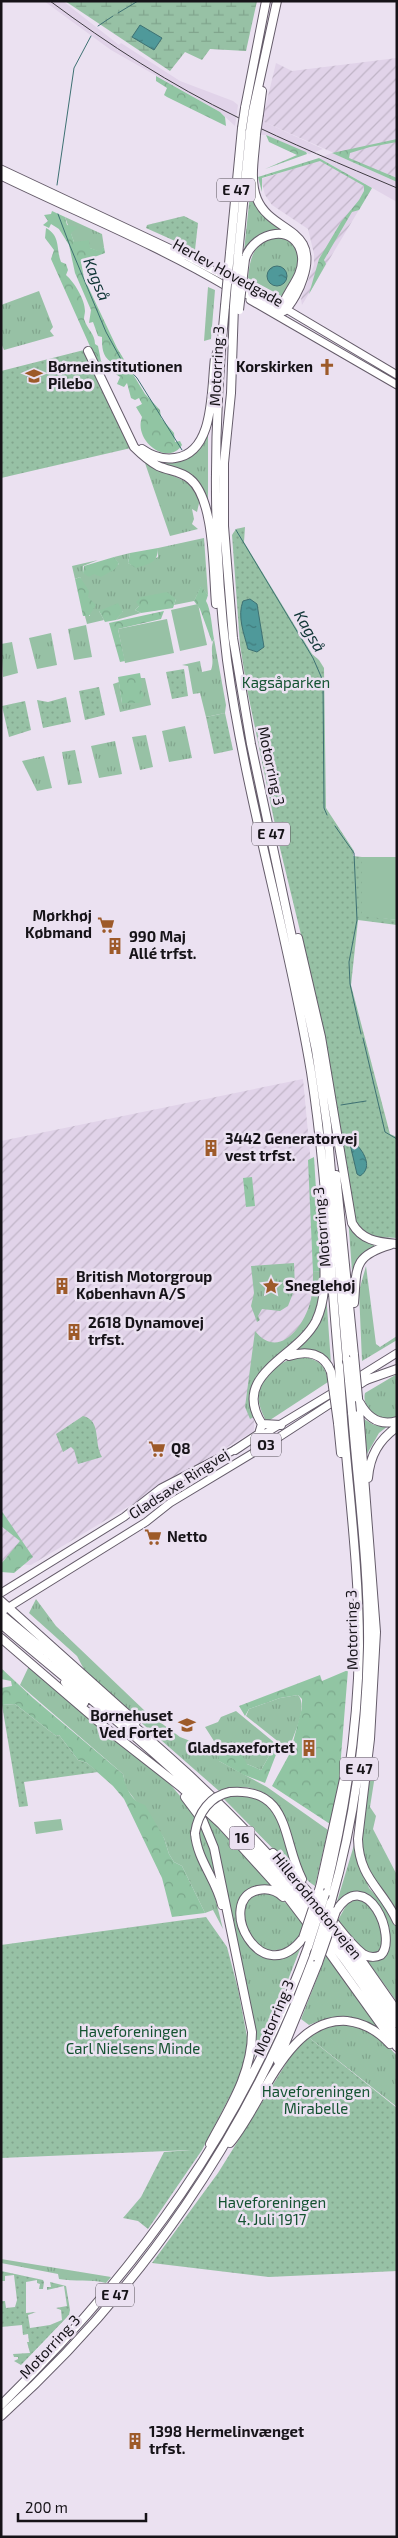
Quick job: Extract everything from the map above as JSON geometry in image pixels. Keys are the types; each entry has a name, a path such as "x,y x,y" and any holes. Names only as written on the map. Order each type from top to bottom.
{"highway":[{"name":"Motorring 3","path":"1,2416 54,2365 114,2298 153,2249 214,2162 256,2090 278,2046 316,1960 330,1902 340,1872 361,1755 365,1720 372,1632 370,1598 352,1412 351,1357 327,1125 316,1050 251,744 233,638 224,526 224,463 231,393 236,308 242,128 266,1"},
{"path":"277,1 266,51 253,132 253,185 258,201 266,213 299,238 307,256 302,281 282,311"},
{"name":"Motorring 3","path":"1,2405 49,2358 106,2294 186,2189 220,2136 266,2051 290,1997 308,1947 353,1745 358,1633 357,1598 351,1511 340,1421 339,1366 318,1127 304,1037 242,745 227,660 216,513 215,457 221,340 225,306 238,256 253,132"},
{"path":"238,256 256,241 269,234 284,235 296,243 302,257 301,267 282,311"},
{"path":"231,289 237,289 282,311"},
{"path":"131,439 148,454 168,459 188,454 196,448 203,439 207,425 215,358 221,340"},
{"path":"88,351 134,447 158,466 189,477 202,494 209,526 219,628 227,660"},
{"path":"283,888 293,916 311,993 335,1118 352,1223 361,1236 368,1240 395,1244"},
{"path":"335,1118 352,1323"},
{"path":"327,1125 334,1152 344,1232"},
{"path":"235,1450 259,1434 262,1424 253,1402 256,1383 263,1374 283,1358 312,1328 323,1301 325,1281 322,1214 324,1199"},
{"path":"369,1530 358,1398 351,1357 354,1278 359,1264 369,1252 395,1244"},
{"path":"283,1358 301,1352 312,1353 325,1361 332,1372 340,1421"},
{"path":"366,1380 397,1367"},
{"path":"358,1398 363,1409 372,1419 385,1423 397,1421"},
{"path":"262,1424 281,1425"},
{"path":"370,1598 369,1464 378,1445 397,1427"},
{"name":"Hillerødmotorvejen","path":"3,1607 180,1766 243,1828 310,1903 361,1969 397,2023"},
{"name":"Hillerødmotorvejen","path":"1,1624 172,1770 249,1845 287,1887 336,1948 397,2037"},
{"path":"372,1632 370,1739 358,1839 358,1855 368,1878 391,1907 397,1921"},
{"path":"1,1638 180,1786 221,1824 261,1867 344,1970 397,2049"},
{"path":"54,1669 70,1689 126,1742"},
{"path":"167,1777 196,1809 209,1834 219,1865 251,2022 252,2044 250,2063 241,2086 186,2189"},
{"path":"238,1963 220,1898 200,1857 195,1833 199,1817 207,1805 220,1795 241,1791 258,1794 276,1808 283,1821 294,1862 306,1887"},
{"path":"340,1872 350,1845 363,1791"},
{"path":"243,1828 276,1856 306,1887 347,1938 361,1953 372,1957 387,1950 391,1938 387,1921 381,1909 370,1897 352,1897 342,1903 336,1911 316,1960 291,2034 264,2092"},
{"path":"297,1910 276,1892 260,1890 250,1893 240,1909 241,1920 252,1945 267,1954 287,1952 303,1938 322,1890"},
{"path":"347,1938 397,2011"},
{"path":"214,2162 237,2135 294,2043 311,2029 342,2021 363,2024 382,2035 397,2049"}],"main road":[{"path":"1,169 42,193"},
{"path":"1,176 42,193"},
{"name":"Herlev Hovedgade","path":"42,193 162,244 397,376"},
{"name":"Herlev Hovedgade","path":"42,193 182,261 231,289"},
{"name":"Herlev Hovedgade","path":"282,311 397,385"},
{"name":"Gladsaxe Ringvej","path":"1,1593 124,1517 161,1488 281,1425 397,1353"},
{"name":"Gladsaxe Ringvej","path":"3,1607 146,1522 170,1503 273,1441 366,1380"}],"shaded area":[{"path":"44,1 63,1 119,45 121,43 180,81 233,101 238,105 235,126 220,112 111,50"},
{"path":"397,58 397,181 262,121 276,63 292,71"},
{"path":"262,121 323,149 309,154 266,135 260,135"},
{"path":"332,153 397,182 397,202 319,158"},
{"path":"320,160 372,188 302,305 301,299 314,265 314,254 308,229 272,205 265,195 261,179"},
{"path":"303,1079 321,1271 319,1299 286,1352 263,1368 251,1387 250,1404 254,1417 254,1431 31,1565 1,1563 1,1141"}],"green space":[{"path":"65,1 257,1 246,51 210,49 202,60 185,52 170,71"},
{"path":"156,76 220,112 225,117 226,126 164,95 167,88 156,81"},
{"path":"266,135 307,154 265,169 297,155 269,142"},
{"path":"397,139 397,142 350,153 349,158 397,178 397,182 332,153"},
{"path":"319,158 372,188 359,210 352,212 349,217 324,260 326,264 309,294 319,259 341,222 359,200 364,191 364,186 320,161 262,178 262,192 258,177"},
{"path":"250,194 263,214 294,236 279,231 266,232 255,239 244,251"},
{"path":"52,211 65,217 67,225 78,227 71,233 74,242 89,240 90,248 99,251 104,247 105,253 81,262 84,278 117,348 145,394 160,410 161,418 174,433 175,442 180,441 182,445 176,451 169,453 161,452 153,448 142,435 142,417 136,407 142,404 139,398 135,400 131,398 127,383 124,387 117,384 120,377 110,370 111,362 104,354 102,337 98,336 93,322 89,323 91,310 75,273 69,245 59,229 51,224 49,228 43,225 48,221 44,215 51,214"},
{"path":"184,216 198,223 195,250 146,228 147,225"},
{"path":"65,217 102,234 104,247 100,252 74,242"},
{"path":"46,228 51,231 56,239 61,262 66,264 68,270 66,275 76,286 85,306 84,319 94,337 95,344 98,346 101,361 106,367 103,371 101,371 51,259 54,250 45,238"},
{"path":"273,237 286,239 294,244 298,251 297,270 285,298 248,278 250,264 257,248"},
{"path":"208,287 215,290 211,339 204,341"},
{"path":"39,291 53,327 50,331 54,336 4,350 1,343 1,305"},
{"path":"84,350 131,448 1,478 1,371"},
{"path":"208,433 208,503 198,485 191,479 175,469 147,457 167,462 184,460 197,450"},
{"path":"145,463 189,483 200,499 197,512 192,509 194,519 192,524 198,529 170,536"},
{"name":"Kagsåparken","path":"245,527 244,542 312,654 324,668 326,808 354,851 353,856 362,857 362,915 397,920 397,925 358,920 351,985 390,1134 397,1137 397,1238 372,1236 363,1231 354,1219 318,1005 279,844 247,689 240,645 232,535 236,529"},
{"path":"204,538 208,595 201,587 194,601 174,605 176,599 139,606 135,610 141,613 116,620 123,611 99,611 104,620 87,624 85,616 90,616 88,597 80,577 75,579 72,566 98,560 83,566 83,573 94,574 119,564 114,557 130,553 128,563 136,567 158,557 158,548"},
{"path":"158,548 156,557 149,564 136,568 128,563 130,553"},
{"path":"114,557 119,563 115,569 101,577 94,574 89,577 83,573 84,566"},
{"path":"80,577 89,591 88,597 96,605 89,616 83,616 75,579"},
{"path":"201,586 208,595 206,601 214,639 212,642 200,609 194,601"},
{"path":"167,592 176,599 173,608 141,613 135,610 139,606 136,602 141,597"},
{"path":"118,603 123,612 116,620 105,622 99,611"},
{"path":"198,604 207,645 180,651 171,610"},
{"path":"164,611 161,619 118,629 125,661 120,662 109,623"},
{"path":"167,619 174,653 125,663 118,629"},
{"path":"86,625 92,657 74,660 68,629"},
{"path":"51,633 57,665 37,669 29,638"},
{"path":"214,639 226,705 225,713 206,717 200,693 193,694 188,666 182,665 200,661 202,672 211,670"},
{"path":"12,642 18,673 3,677 1,644"},
{"path":"184,669 188,696 172,699 166,672"},
{"path":"140,673 141,691 144,695 139,703 122,703 118,677"},
{"path":"141,678 145,678 151,705 120,712 113,684 119,682 122,703 140,691"},
{"path":"99,687 105,715 85,720 79,691"},
{"path":"66,697 71,722 43,728 37,700 48,702"},
{"path":"25,701 31,730 9,737 2,706"},
{"path":"225,713 233,750 214,754 206,717"},
{"path":"185,726 192,758 169,762 162,731"},
{"path":"146,735 153,767 140,770 132,737"},
{"path":"115,741 122,774 99,778 91,746"},
{"path":"75,750 82,783 68,785 62,752"},
{"path":"44,756 52,788 37,791 22,761"},
{"path":"362,857 397,857 397,920 362,916"},
{"path":"314,1157 321,1271 313,1272 308,1160"},
{"path":"252,1177 255,1206 246,1207 243,1178"},
{"path":"348,1217 374,1243 374,1248 362,1254 352,1271"},
{"path":"294,1263 295,1288 288,1306 280,1311 262,1309 258,1316 260,1320 257,1322 251,1306 254,1293 251,1266"},
{"path":"366,1266 376,1344 380,1347 397,1336 397,1340 362,1361 359,1291"},
{"path":"321,1271 319,1300 312,1320 299,1337 257,1376 252,1388 250,1401 254,1417 250,1419 245,1407 255,1331 264,1339 272,1342 281,1341 296,1330 307,1313 310,1303 313,1272"},
{"path":"326,1292 331,1364 316,1352 297,1349 310,1334"},
{"path":"296,1357 308,1358 322,1365 328,1382 267,1422 261,1411 259,1400 262,1382 274,1368"},
{"path":"397,1374 397,1417 385,1419 379,1417 369,1410 366,1405 365,1393"},
{"path":"83,1416 93,1422 102,1457 78,1464 74,1450 71,1447 63,1452 56,1434"},
{"path":"364,1419 374,1425 388,1426 379,1433 367,1454"},
{"path":"1,1510 33,1557 14,1573 1,1572 1,1564 20,1541 1,1526"},
{"path":"36,1599 56,1626 145,1711 180,1737 216,1751 219,1749 205,1727 218,1722 221,1717 236,1711 276,1744 261,1770 247,1764 219,1761 267,1787 328,1830 315,1886 304,1876 297,1864 280,1809 271,1798 247,1787 219,1791 87,1675 77,1656 29,1613"},
{"path":"29,1666 170,1784 196,1815 193,1825 192,1843 216,1900 223,1929 213,1910 205,1913 182,1866 174,1862 169,1854 164,1838 126,1788 123,1774 20,1685"},
{"path":"1,1668 33,1698 123,1774 132,1797 145,1805 164,1838 169,1854 174,1862 182,1866 205,1913 172,1917 162,1878 124,1799 113,1786 87,1763 78,1760 59,1735 56,1736 15,1704 2,1705 1,1688 12,1686 11,1681 1,1679"},
{"path":"348,1670 339,1781 330,1824 272,1786 290,1753 302,1708 302,1699 298,1695 280,1698 249,1709 245,1716 239,1706 320,1675 322,1681"},
{"path":"298,1695 302,1706 298,1726 291,1744 280,1743 246,1716 249,1709 280,1698"},
{"path":"15,1704 56,1736 59,1735 78,1760 87,1763 98,1772 24,1782 28,1806 19,1807 2,1705"},
{"path":"276,1744 277,1752 265,1783 244,1775 219,1761 219,1749 224,1747 242,1755 247,1764 261,1770"},
{"path":"376,1769 370,1807 376,1816 373,1829 397,1875 397,1912 367,1872 361,1849 364,1808 372,1770"},
{"path":"248,1793 274,1806 295,1871 222,1797"},
{"path":"205,1811 276,1889 262,1888 252,1890 241,1900 238,1912 239,1927 245,1941 255,1952 268,1958 284,1956 302,1944 275,2013 251,2064 254,2025 202,1816"},
{"path":"61,1819 63,1830 36,1834 34,1822"},
{"path":"199,1821 207,1836 218,1886 209,1871 200,1847"},
{"path":"354,1845 369,1888 380,1900 397,1928 397,2002 366,1959 376,1958 385,1954 388,1946 387,1922 382,1910 375,1900 364,1895 352,1896 336,1905"},
{"path":"260,1892 280,1898 304,1924 298,1942 290,1948 269,1951 259,1947 250,1940 242,1914 249,1897"},
{"path":"357,1899 370,1901 386,1925 383,1951 375,1953 363,1949 352,1939 338,1920 347,1904"},
{"name":"Haveforeningen Carl Nielsens Minde","path":"206,1917 227,1947 238,1989 248,2042 245,2067 202,2150 148,2229 138,2221 123,2218 141,2197 164,2152 191,2150 1,2158 1,1945"},
{"path":"327,1953 381,2030 355,2020 328,2019 309,2025 301,2019"},
{"path":"353,2024 380,2037 397,2056 397,2107 307,2036 324,2027"},
{"name":"Haveforeningen 4. Juli 1917","path":"307,2036 397,2108 397,2271 269,2277 152,2263 218,2173 292,2054"},
{"path":"1,2259 111,2277 106,2283 59,2279 58,2274 1,2263"},
{"path":"1,2271 43,2280 43,2289 39,2289 40,2284 37,2283 37,2280 26,2282 26,2313 36,2312 28,2315 30,2328 50,2325 62,2320 61,2310 56,2308 67,2306 64,2286 47,2290 47,2287 51,2287 50,2282 66,2286 70,2310 69,2315 21,2365 14,2361 18,2357 14,2357 13,2354 30,2353 27,2342 29,2342 28,2334 23,2335 22,2325 1,2327 2,2301 5,2301 6,2308 15,2307 17,2300 14,2275 5,2276 5,2281 1,2281"}],"water":[{"path":"140,25 162,38 154,50 132,37"},
{"path":"277,266 284,269 287,276 284,283 277,286 270,283 267,276 270,269"},
{"path":"250,599 257,604 264,647 257,652 248,649 241,619 243,601"},
{"path":"353,1141 366,1158 367,1163 364,1172 360,1176 357,1174 350,1144"}],"waterway":[{"name":"Kagså","path":"118,13 138,1"},
{"name":"Kagså","path":"98,26 113,16"},
{"name":"Kagså","path":"57,185 74,68 91,36"},
{"name":"Kagså","path":"58,214 106,332 123,363 137,378 182,450"},
{"name":"Kagså","path":"236,530 313,658 323,681 324,808 327,815"},
{"name":"Kagså","path":"335,826 354,853 357,920 349,962 350,984 361,1034"},
{"name":"Kagså","path":"363,1038 385,1132 397,1139"},
{"path":"341,1105 366,1101"}],"tram line":[{"path":"50,1 141,64 212,105 296,145 397,188"}],"place":[{"name":"Korskirken","path":"327,367"},
{"name":"Børneinstitutionen Pilebo","path":"34,376"},
{"name":"Mørkhøj Købmand","path":"106,925"},
{"name":"990 Maj Allé trfst.","path":"115,946"},
{"name":"3442 Generatorvej vest trfst.","path":"211,1148"},
{"name":"British Motorgroup København A/S","path":"62,1286"},
{"name":"Sneglehøj","path":"271,1286"},
{"name":"2618 Dynamovej trfst.","path":"74,1332"},
{"name":"Q8","path":"157,1449"},
{"name":"Netto","path":"153,1537"},
{"name":"Børnehuset Ved Fortet","path":"187,1725"},
{"name":"Gladsaxefortet","path":"309,1748"},
{"name":"1398 Hermelinvænget trfst.","path":"135,2441"}],"park label":[{"name":"Haveforeningen Mirabelle","path":"316,2100"}]}
